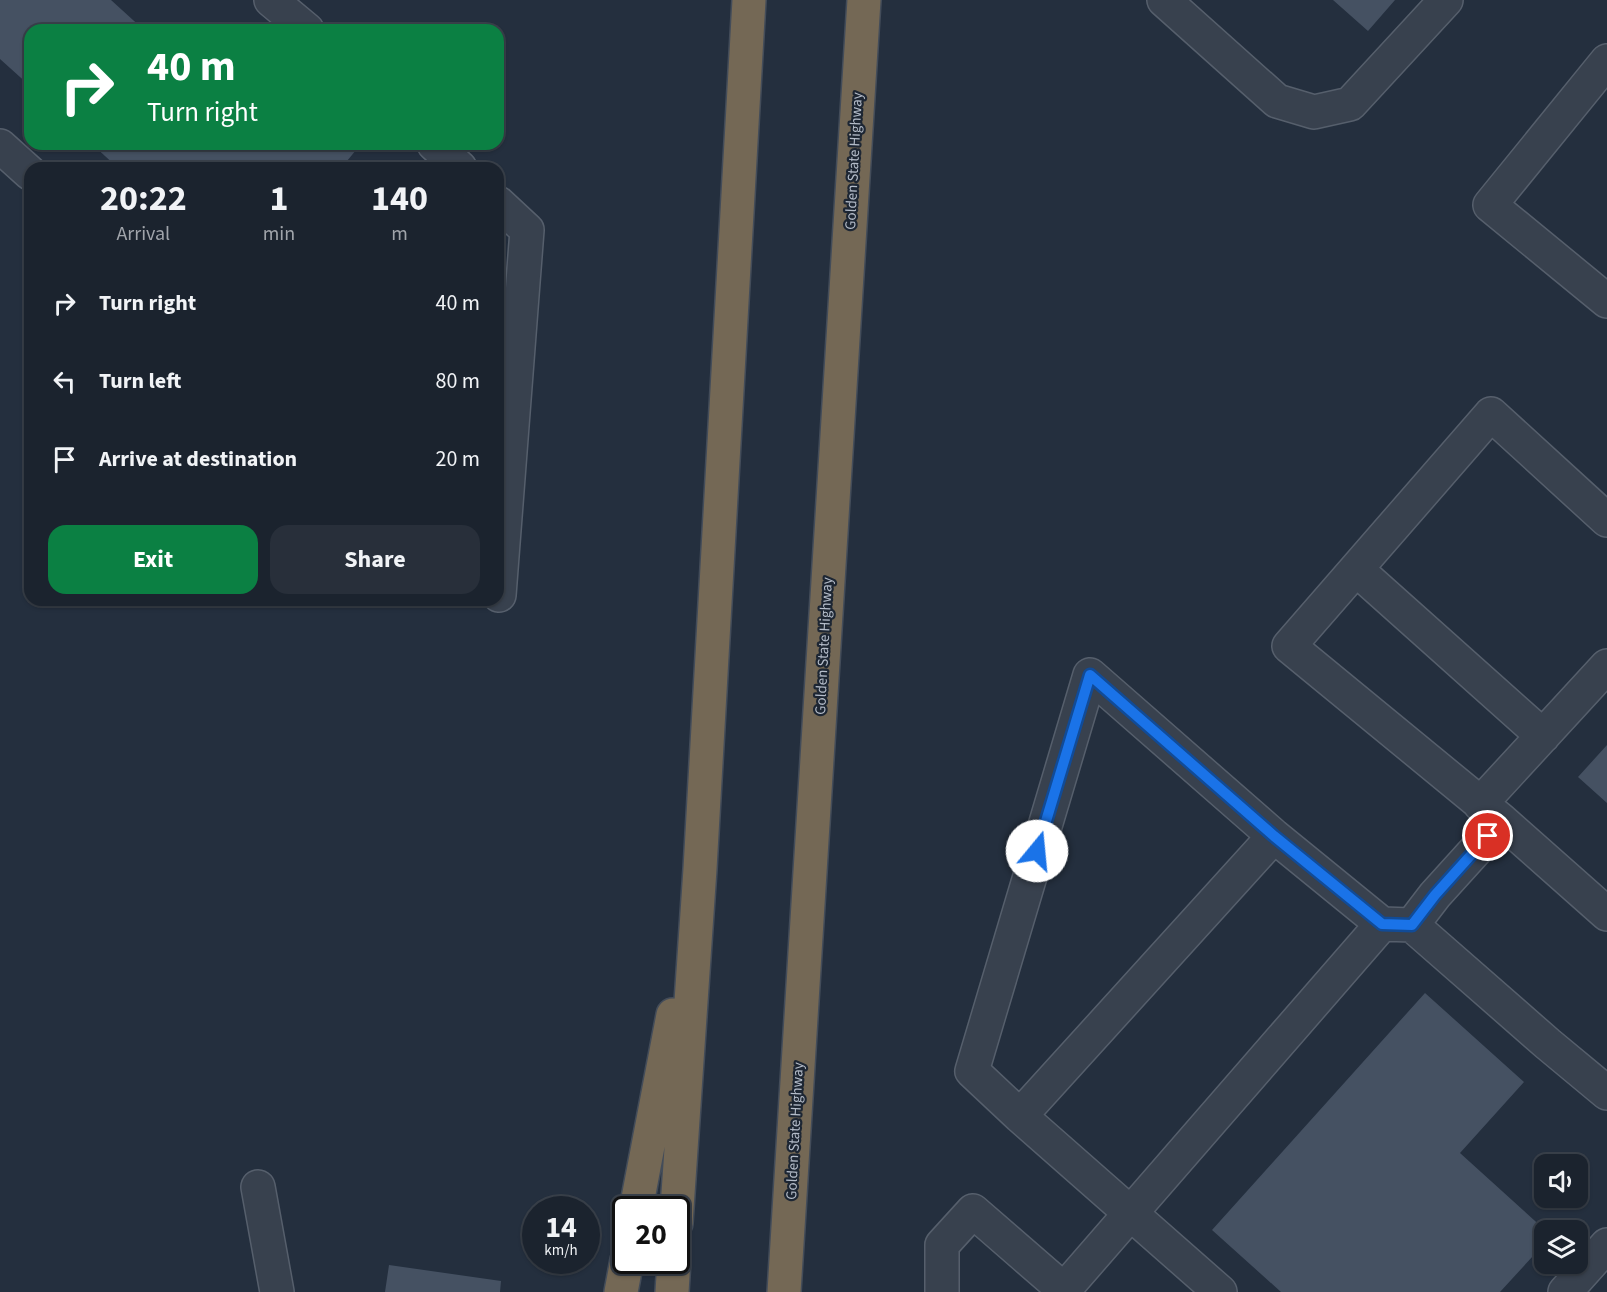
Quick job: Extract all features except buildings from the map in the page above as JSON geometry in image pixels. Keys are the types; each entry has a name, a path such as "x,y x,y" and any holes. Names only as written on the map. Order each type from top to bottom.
{"highway":[{"path":"678,1196 700,868 748,0"},
{"name":"Golden State Highway","path":"785,1292 864,0"},
{"path":"638,1196 700,868"},
{"path":"621,1292 624,1274"},
{"path":"672,1292 673,1274"}],"lane":[{"path":"271,0 300,24"},
{"path":"1164,0 1277,101 1314,112 1350,104 1446,0"},
{"path":"1607,61 1490,204 1607,302"},
{"path":"0,146 24,168"},
{"path":"440,150 454,162"},
{"path":"504,209 527,230 504,530"},
{"path":"1607,520 1491,414 1289,645 1491,813 1607,914"},
{"path":"1356,569 1543,736"},
{"path":"942,1292 942,1245 973,1210 1063,1291 1130,1213 1397,925 1435,895 1543,736 1607,666"},
{"path":"1220,1292 972,1071 1090,675 1274,836 1397,925 1607,1093"},
{"path":"1020,1116 1274,836"},
{"path":"258,1187 277,1292"},
{"path":"1565,1292 1607,1245"}],"route":[{"path":"1037,851 1090,675 1274,836 1382,924 1412,925 1435,895 1488,836"}]}
